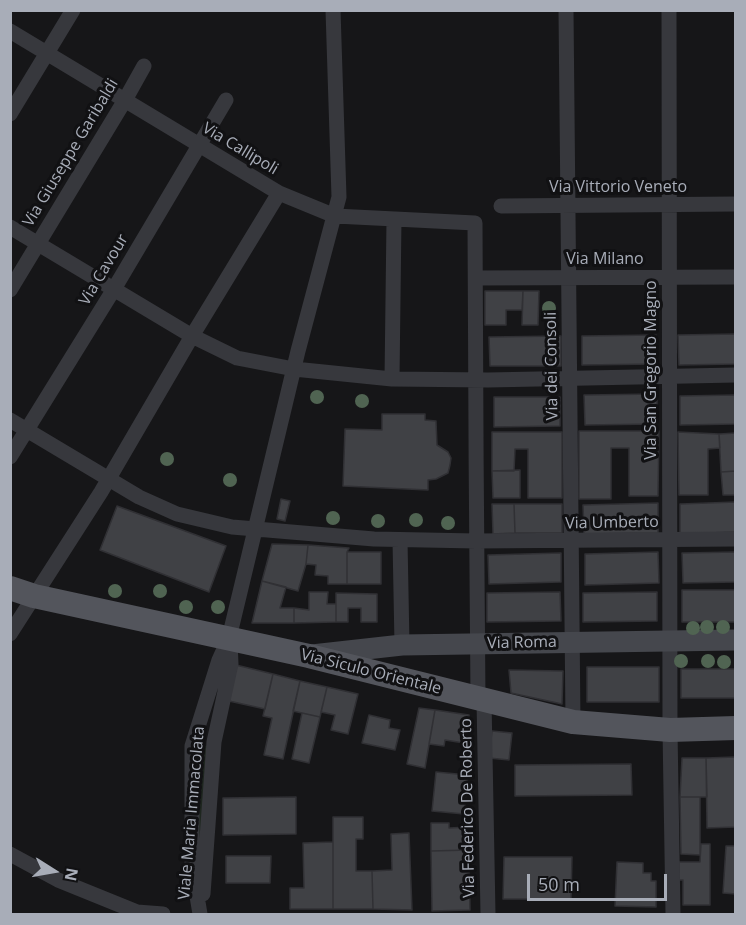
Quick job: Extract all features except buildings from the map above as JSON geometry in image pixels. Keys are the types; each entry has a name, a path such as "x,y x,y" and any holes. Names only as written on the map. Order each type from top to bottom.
{"main road":[{"name":"Via Siculo Orientale","path":"10,588 34,596 309,656 573,722 670,730 735,728"}],"street":[{"path":"10,114 73,10"},
{"path":"229,639 298,351 339,197 333,10"},
{"name":"Via dei Consoli","path":"566,10 573,722"},
{"name":"Via San Gregorio Magno","path":"669,10 669,540 673,915"},
{"name":"Via Callipoli","path":"10,31 279,193 335,216 475,223"},
{"name":"Via Giuseppe Garibaldi","path":"10,290 144,66"},
{"name":"Via Cavour","path":"10,456 114,289 226,100"},
{"path":"10,634 187,332 201,320 279,193"},
{"name":"Via Vittorio Veneto","path":"501,206 735,204"},
{"path":"392,379 394,219"},
{"name":"Via Federico De Roberto","path":"475,223 477,361 482,380 478,644 488,915"},
{"path":"10,227 187,332 237,358 294,369 392,379 482,380 735,375"},
{"name":"Via Milano","path":"476,278 735,277"},
{"path":"10,420 101,481"},
{"name":"Via Umberto","path":"101,481 177,514 231,527 254,537 374,539 400,546 735,539"},
{"path":"400,546 402,645"},
{"name":"Viale Maria Immacolata","path":"201,915 192,866 192,746 219,660 229,639"},
{"name":"Viale Maria Immacolata","path":"201,915 214,742 231,664 229,639"},
{"name":"Via Roma","path":"309,656 402,645 735,640"},
{"path":"10,854 58,880 137,912 163,915"}],"shaded area":[{"path":"199,745 208,746 201,847 197,846"}]}
